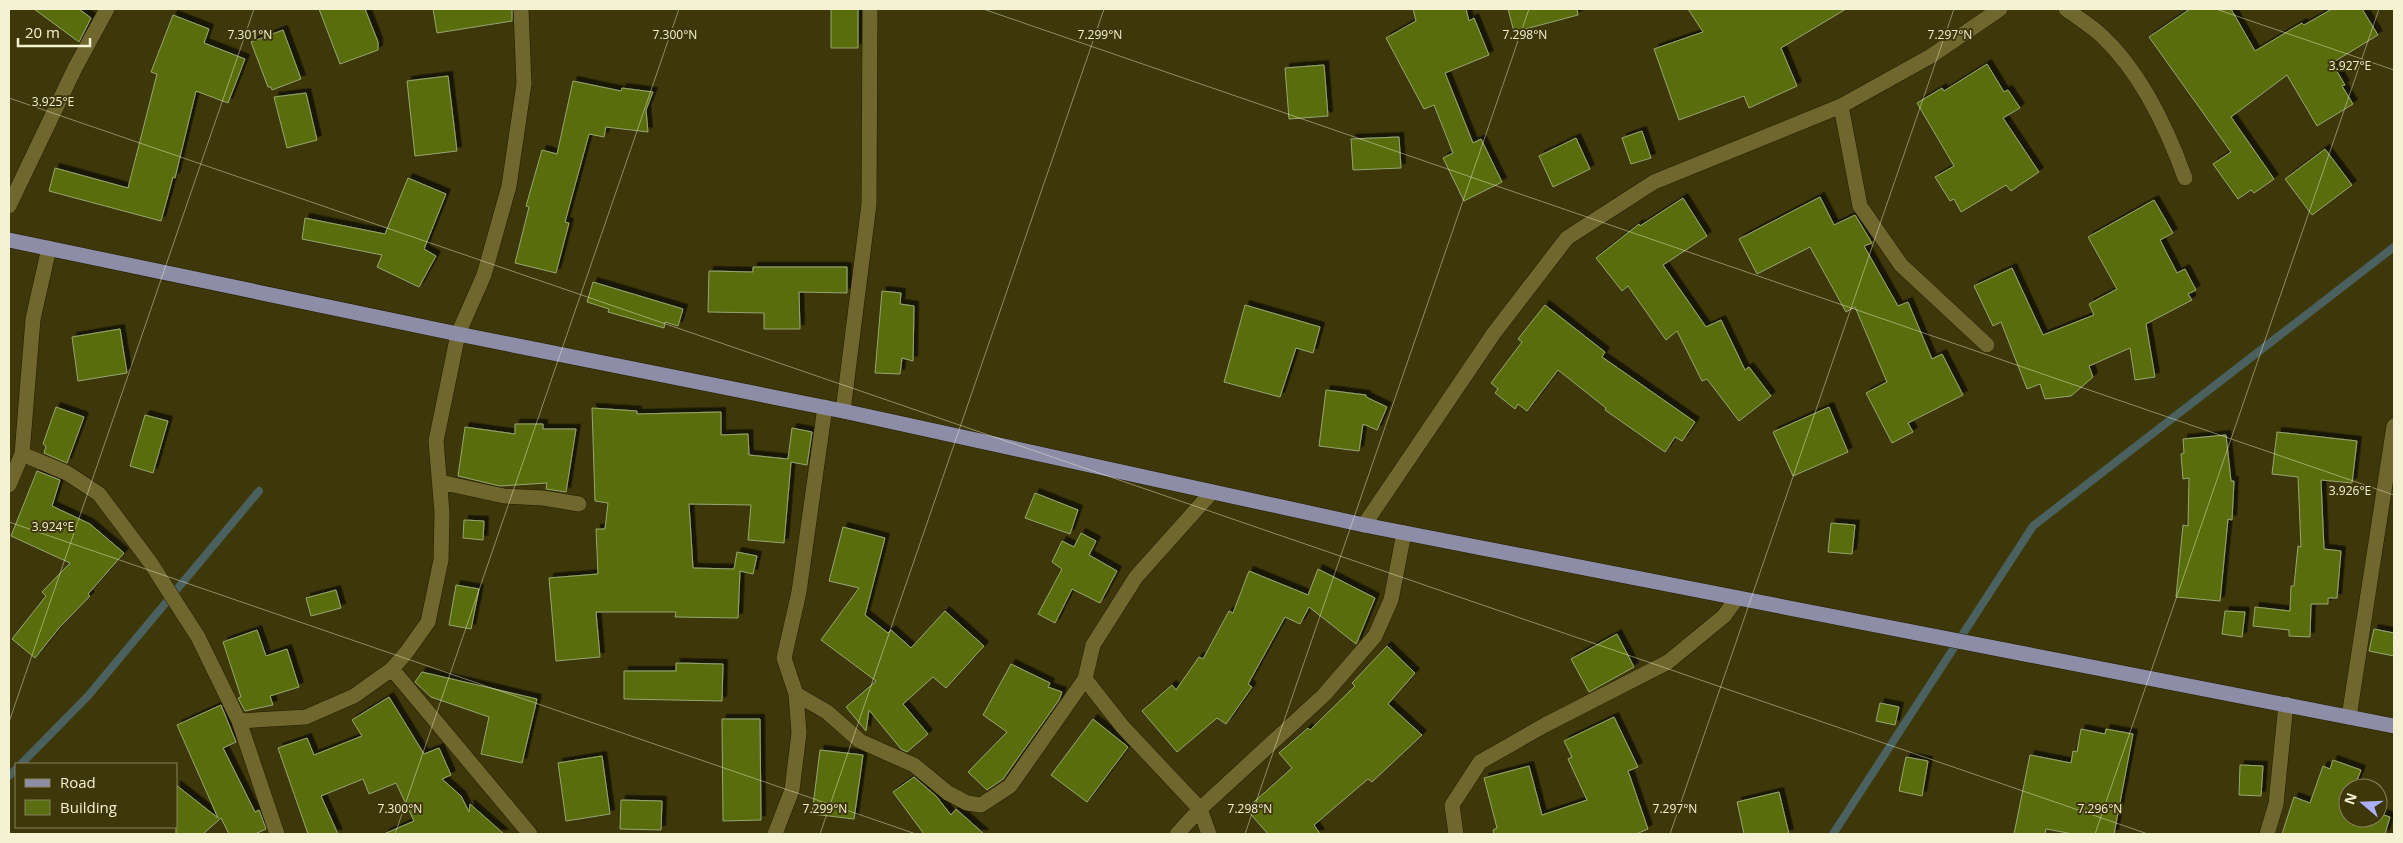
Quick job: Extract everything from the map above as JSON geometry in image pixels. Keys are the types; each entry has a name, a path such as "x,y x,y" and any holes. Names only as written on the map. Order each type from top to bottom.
{"main road":[{"path":"9,240 458,334 825,407 1364,525 2394,726"}],"street":[{"path":"9,206 75,68 107,9"},
{"path":"239,721 306,717 354,696 392,669 428,622 440,560 442,512 436,441 458,334 484,275 509,186 524,84 521,9"},
{"path":"843,411 868,204 870,9"},
{"path":"1364,525 1494,333 1567,238 1654,182 1840,106 1931,56 2000,9"},
{"path":"2066,9 2103,36 2126,62 2169,135 2186,178"},
{"path":"1840,106 1860,206 1901,266 1987,345"},
{"path":"9,485 22,454 33,319 49,248"},
{"path":"775,834 792,790 799,733 796,694 784,658 800,592 825,407"},
{"path":"2349,717 2394,427"},
{"path":"22,454 67,473 99,494 150,562 198,637 239,721 277,834"},
{"path":"440,482 504,496 543,498 579,504"},
{"path":"796,694 827,712 860,740 914,765 948,793 967,803 980,805 1010,786 1085,679 1093,644 1136,577 1212,492"},
{"path":"1177,834 1200,809 1324,695 1375,636 1391,600 1404,533"},
{"path":"1456,834 1452,805 1480,762 1545,725 1668,662 1724,616 1737,598"},
{"path":"392,669 530,834"},
{"path":"1085,679 1122,726 1200,809 1209,834"},
{"path":"2267,834 2276,804 2286,704"}],"building":[{"path":"34,9 79,9 91,18 79,42"},
{"path":"319,9 365,9 378,42 378,50 340,64"},
{"path":"433,9 512,9 512,21 437,33"},
{"path":"831,9 858,9 858,48 831,48"},
{"path":"1413,9 1466,9 1469,21 1474,18 1489,55 1445,73 1473,143 1481,139 1502,182 1464,201 1443,158 1453,153 1434,105 1424,109 1386,38 1416,21"},
{"path":"1508,9 1577,9 1578,15 1514,32"},
{"path":"1688,9 1846,9 1781,48 1797,86 1749,108 1744,96 1679,120 1654,49 1703,32"},
{"path":"2190,9 2231,9 2255,51 2302,23 2304,25 2332,9 2362,9 2378,35 2332,63 2345,85 2342,86 2353,104 2317,126 2287,75 2231,117 2274,179 2254,193 2251,190 2238,199 2213,164 2231,152 2149,37"},
{"path":"173,15 209,29 204,43 245,59 228,103 196,91 175,178 173,177 161,221 49,191 55,168 128,188 157,74 151,72"},
{"path":"283,30 301,79 272,90 271,87 268,87 251,42"},
{"path":"1987,64 2004,92 2008,90 2020,108 2003,118 2039,172 2011,191 2006,185 1961,212 1954,199 1950,201 1935,177 1954,166 1917,103 1942,88 1944,91"},
{"path":"1324,65 1328,116 1289,119 1285,68"},
{"path":"448,76 457,151 415,156 407,81"},
{"path":"573,81 621,91 622,88 653,92 646,110 648,132 606,127 604,137 589,134 565,222 569,223 556,273 515,263 529,207 526,206 542,150 557,154"},
{"path":"306,93 317,140 287,148 274,97"},
{"path":"1642,131 1651,158 1631,164 1622,138"},
{"path":"1399,137 1401,168 1353,170 1351,139"},
{"path":"1576,138 1590,169 1553,187 1539,156"},
{"path":"2325,149 2352,185 2312,215 2285,179"},
{"path":"408,178 446,194 424,249 436,256 419,287 377,267 382,255 302,239 305,218 385,234"},
{"path":"1820,197 1834,225 1855,215 1872,243 1864,246 1898,306 1908,302 1932,359 1942,354 1963,395 1908,423 1913,432 1892,443 1866,393 1887,382 1855,307 1846,312 1810,247 1757,274 1739,239"},
{"path":"1683,198 1707,236 1663,265 1706,327 1721,320 1745,370 1749,367 1771,396 1739,421 1707,379 1702,381 1677,331 1666,340 1628,286 1622,291 1596,258 1639,224 1640,226"},
{"path":"2154,200 2173,233 2160,240 2177,273 2185,269 2196,290 2188,294 2192,300 2146,324 2155,377 2135,380 2130,348 2089,366 2093,377 2071,396 2045,399 2040,384 2027,389 2001,322 1993,326 1974,286 2012,268 2043,335 2094,315 2089,304 2117,289 2088,237"},
{"path":"753,267 847,267 847,293 799,292 800,329 764,329 764,313 708,312 709,271 753,272"},
{"path":"593,282 683,309 678,326 665,322 664,328 608,312 609,309 587,302"},
{"path":"882,291 901,293 900,304 914,306 913,361 902,358 900,374 875,373"},
{"path":"1245,305 1320,327 1313,353 1296,348 1280,397 1224,382"},
{"path":"1545,305 1605,352 1602,357 1695,422 1682,441 1675,437 1665,452 1605,410 1606,408 1558,370 1527,411 1518,404 1515,409 1495,393 1498,389 1491,383 1522,342 1518,339"},
{"path":"120,329 127,373 78,381 72,337"},
{"path":"1326,390 1366,395 1366,397 1387,407 1377,430 1363,424 1359,451 1319,446"},
{"path":"56,407 84,417 67,463 44,453 46,446 43,444"},
{"path":"1829,407 1848,452 1793,476 1773,432"},
{"path":"592,408 637,411 637,414 721,412 721,435 748,434 749,455 788,459 792,428 812,432 807,465 791,462 784,543 748,540 751,505 689,504 693,568 734,569 737,552 757,556 753,574 740,571 738,618 675,617 676,612 596,612 600,657 556,661 549,578 598,574 596,529 605,529 608,503 595,501"},
{"path":"145,415 168,421 153,473 130,466"},
{"path":"515,424 543,424 543,429 576,429 566,492 546,489 547,483 500,486 458,476 465,427 515,434"},
{"path":"2277,432 2357,441 2352,483 2321,480 2324,549 2341,551 2337,598 2328,598 2328,604 2311,604 2310,637 2289,636 2289,630 2253,626 2255,607 2290,611 2291,586 2294,586 2298,546 2301,547 2298,477 2272,474"},
{"path":"2226,435 2231,481 2234,481 2232,520 2228,519 2220,601 2176,597 2183,525 2188,526 2189,478 2183,479 2181,454 2184,453 2183,439"},
{"path":"37,471 60,480 52,506 90,524 124,553 88,594 90,596 59,628 35,658 12,639 46,596 42,592 70,563 11,536"},
{"path":"1035,493 1078,510 1070,534 1025,518"},
{"path":"464,520 484,521 483,540 463,538"},
{"path":"1831,523 1855,525 1852,554 1828,552"},
{"path":"843,527 885,538 865,615 888,633 891,630 911,648 945,611 984,646 946,688 933,677 903,704 928,734 907,752 901,749 869,710 866,731 846,707 876,681 821,640 859,588 829,581"},
{"path":"1081,533 1096,541 1089,555 1117,571 1100,603 1072,589 1055,623 1038,614 1062,569 1052,562 1062,541 1074,547"},
{"path":"1318,569 1375,598 1356,644 1309,607 1300,624 1285,617 1248,684 1252,687 1226,724 1217,718 1177,752 1142,711 1172,685 1176,690 1199,657 1203,659 1229,611 1233,613 1249,571 1308,595"},
{"path":"456,585 479,589 471,629 449,625"},
{"path":"336,590 341,608 311,616 306,598"},
{"path":"2225,611 2245,612 2242,637 2222,634"},
{"path":"2374,629 2394,633 2394,656 2369,651"},
{"path":"257,630 266,656 287,649 299,687 270,696 273,705 245,711 238,698 241,697 223,642"},
{"path":"1617,634 1634,667 1589,692 1571,659"},
{"path":"1387,646 1415,673 1388,704 1422,735 1372,782 1368,779 1314,825 1320,834 1268,834 1246,809 1292,768 1279,753 1308,728 1310,730 1355,686 1352,683"},
{"path":"676,663 723,664 722,701 624,699 624,671 676,671"},
{"path":"1011,664 1050,683 1048,687 1062,692 1059,700 1003,779 987,790 968,772 1007,732 983,715"},
{"path":"422,672 537,699 522,763 481,754 489,717 431,697 415,682"},
{"path":"389,697 424,754 439,748 451,775 442,779 461,796 469,812 470,804 504,834 384,834 414,821 396,783 369,794 363,779 321,796 338,834 308,834 278,748 307,738 314,755 362,736 352,720"},
{"path":"1880,703 1899,707 1895,725 1876,721"},
{"path":"221,705 236,742 223,748 255,812 259,810 266,829 255,834 229,834 221,818 203,834 176,834 176,828 178,828 178,787 218,818 177,725"},
{"path":"1614,717 1638,767 1628,771 1648,829 1636,834 1494,834 1493,830 1497,828 1484,778 1529,766 1542,815 1587,800 1568,759 1572,757 1564,741"},
{"path":"722,719 760,719 761,820 723,821"},
{"path":"1093,719 1128,747 1087,802 1051,775"},
{"path":"2081,729 2105,734 2106,729 2133,734 2114,834 2073,834 2046,829 2045,834 2014,834 2030,755 2071,763 2073,751 2077,752"},
{"path":"820,750 863,755 854,819 812,814"},
{"path":"602,756 610,814 566,821 558,763"},
{"path":"1906,757 1928,761 1922,796 1899,791"},
{"path":"2333,760 2361,770 2358,778 2338,778 2338,828 2387,828 2385,834 2282,834 2294,797 2310,803 2323,766 2330,769"},
{"path":"2240,765 2263,766 2261,796 2239,795"},
{"path":"914,777 936,796 951,815 956,809 984,834 924,834 893,792"},
{"path":"1779,792 1789,834 1744,834 1737,802"},
{"path":"621,800 662,801 661,830 620,829"}],"waterway":[{"path":"1833,834 2033,526 2394,247"},
{"path":"22,763 88,696 259,491"},
{"path":"9,776 15,770"}]}
